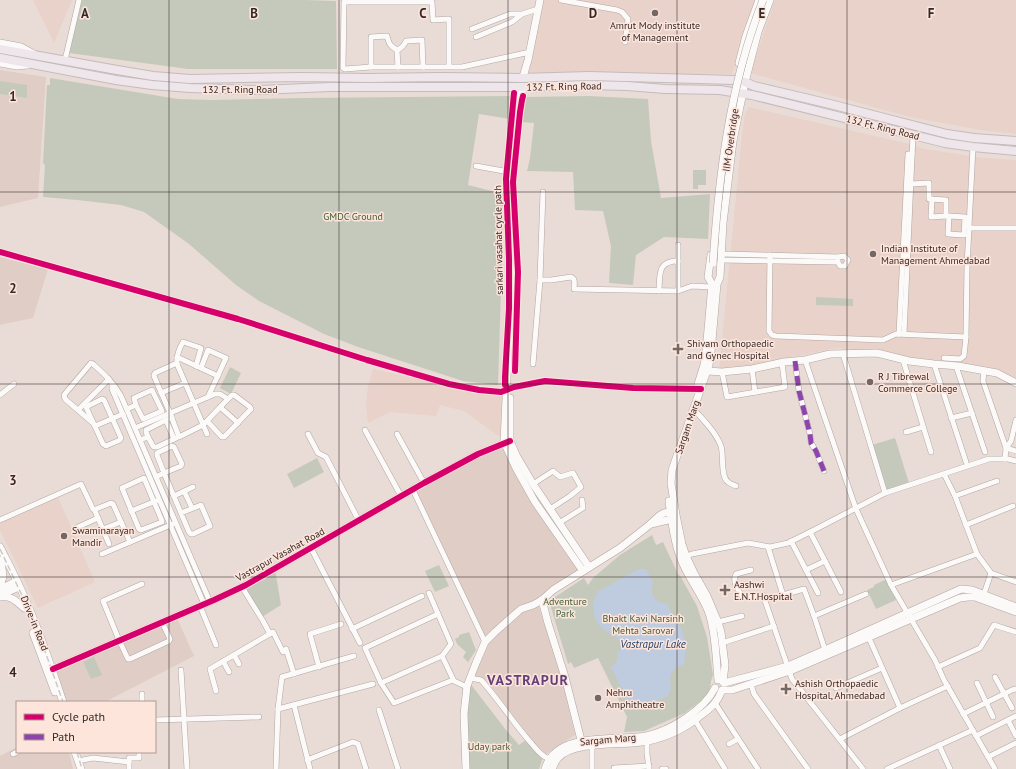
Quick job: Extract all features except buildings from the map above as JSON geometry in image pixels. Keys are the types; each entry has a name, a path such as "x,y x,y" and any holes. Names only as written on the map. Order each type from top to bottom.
{"main road":[{"name":"132 Ft. Ring Road","path":"1,47 38,56 132,73 190,79 588,76 735,80 947,134 974,138 1016,141"},
{"name":"132 Ft. Ring Road","path":"0,60 35,64 116,80 190,88 259,90 330,87 604,86 720,90 752,95 945,143 1016,151"}],"street":[{"path":"65,60 79,0"},
{"path":"523,77 530,52 540,0"},
{"path":"561,0 622,12 628,19 625,42"},
{"name":"Sargam Marg","path":"552,769 558,758 582,744 592,746 647,741 668,734 715,703 720,696 725,665 722,643 684,557 674,530 671,477 705,370 713,285 708,277 722,144 732,92 746,36 759,0"},
{"name":"IIM Overbridge","path":"718,259 716,230 722,166 731,110 749,37 763,0"},
{"name":"IIM Overbridge","path":"713,285 718,259 729,145 738,88 752,38 766,0"},
{"path":"770,0 758,32 742,94 729,168 718,259 838,259"},
{"path":"449,67 449,19 433,20 432,2 344,2 343,68 345,69 372,67 449,67 462,67 530,52"},
{"path":"472,29 510,14 522,14 538,9"},
{"path":"476,36 512,22 522,14"},
{"path":"372,67 371,37 387,36 390,46 397,50"},
{"path":"397,50 405,45 406,41 422,40 423,67"},
{"path":"397,50 398,67"},
{"path":"519,87 508,184 511,291 510,410 507,442 516,468 535,502 586,569"},
{"path":"509,389 516,285 512,181 518,117 519,87"},
{"path":"902,334 913,135"},
{"path":"944,358 960,359 964,356 973,147"},
{"path":"902,334 908,154 912,154"},
{"path":"476,166 509,172"},
{"path":"911,184 929,183 929,199 932,199 946,200 947,216 948,234 964,235 965,217 947,216 931,218 932,199"},
{"path":"533,364 540,280 543,192"},
{"path":"969,228 1016,228"},
{"path":"678,245 678,291"},
{"path":"0,252 238,319 367,360 449,384 501,392 545,381 633,388 699,388"},
{"path":"770,258 769,331 772,335 883,340 896,334 966,337"},
{"path":"659,290 660,273 662,267 668,262 678,261"},
{"path":"540,280 571,277 574,280 574,289 678,291 692,286 713,285"},
{"path":"198,367 200,347 184,342 177,357 177,363 193,404 205,423 224,437 250,410 251,408 234,395 228,399 205,423 155,448 152,446 146,430 193,404 214,394 218,394 228,399"},
{"path":"198,367 208,350 226,357 208,397"},
{"path":"705,370 722,372 752,369 830,354 877,353 903,360 984,370 997,373 1016,383"},
{"path":"843,354 885,493"},
{"path":"177,357 218,376"},
{"path":"805,360 856,509 891,586 995,769"},
{"path":"903,360 931,452"},
{"path":"795,361 798,391 810,434 811,443 824,471"},
{"path":"177,363 155,373 154,376 177,438"},
{"path":"722,372 727,397 785,387 782,363"},
{"path":"94,424 65,399 64,395 90,364 93,364 109,379 112,384 116,386 122,396 176,522 205,604 216,644"},
{"path":"934,364 966,462"},
{"path":"956,366 984,452"},
{"path":"752,369 755,392"},
{"path":"984,370 983,381 1006,448 1005,459"},
{"path":"78,410 109,379"},
{"path":"152,390 134,398 143,420 162,412 152,390 152,386 156,382"},
{"path":"161,393 185,383"},
{"path":"0,395 14,384"},
{"path":"112,384 112,389 157,500 170,525 205,604"},
{"name":"Sargam Marg","path":"699,388 682,427 668,469 667,484 669,504 682,544 684,557 707,596 718,622 718,665 721,686"},
{"path":"102,398 112,418 121,439 106,446 103,444 86,407 102,398"},
{"path":"127,409 136,406"},
{"path":"220,407 238,423"},
{"path":"694,408 711,429 721,446 724,477 728,482 736,486"},
{"path":"951,418 972,413"},
{"path":"94,424 122,414"},
{"path":"135,428 169,417"},
{"path":"1006,448 1012,441 1016,420"},
{"path":"205,423 207,434"},
{"path":"906,432 923,428"},
{"path":"365,430 401,496"},
{"path":"308,434 318,453 326,457 359,521"},
{"path":"397,434 424,484"},
{"path":"140,440 148,437"},
{"path":"507,442 550,508 586,569"},
{"name":"Vastrapur Vasahat Road","path":"53,669 242,587 401,496 478,454 507,442"},
{"path":"156,476 164,473 181,466 182,464 173,446 157,454 164,473 189,532 191,534 209,527 210,524 202,506 200,505 181,513"},
{"path":"1006,448 1016,451"},
{"path":"684,557 692,554 748,543 768,547 791,541 885,493 989,459 1016,461"},
{"path":"533,484 553,471 560,477 573,473 582,487 550,508"},
{"path":"944,474 955,496 977,554 991,573 1016,582"},
{"path":"149,481 144,478 122,488 140,530 162,522 157,500"},
{"path":"955,496 997,480"},
{"path":"0,520 81,484 93,509"},
{"path":"174,496 193,487"},
{"path":"413,490 485,642"},
{"path":"184,491 192,508"},
{"path":"131,511 157,500"},
{"path":"559,523 583,508 582,500"},
{"path":"109,544 96,510 111,503 113,504 130,542"},
{"path":"966,526 1013,506"},
{"path":"648,526 662,521 672,515"},
{"path":"466,769 464,714 467,687 485,642 521,609 542,600 553,590 620,548 659,516 672,515"},
{"path":"78,527 98,518"},
{"path":"662,521 672,525 674,530"},
{"path":"103,529 121,522"},
{"path":"102,554 176,522"},
{"path":"810,532 841,592"},
{"path":"791,541 818,593"},
{"name":"Drive-in Road","path":"0,547 53,669 63,701"},
{"path":"768,547 783,595 804,589 825,650"},
{"path":"311,548 360,643"},
{"path":"891,586 977,554"},
{"path":"0,559 3,577 0,586"},
{"name":"Drive-in Road","path":"0,559 16,585 58,701"},
{"path":"806,570 825,561"},
{"path":"751,570 736,574 734,577 742,596 746,598 760,594 763,595 792,679 863,769"},
{"path":"984,594 991,573"},
{"path":"142,584 103,601 126,658 130,659 169,641 170,639 162,622"},
{"path":"0,589 16,585"},
{"path":"0,596 16,585"},
{"path":"242,587 270,634"},
{"path":"721,686 726,690 732,690 751,684 869,638 960,589 972,590 1016,607"},
{"path":"381,683 442,656 451,644 429,593"},
{"path":"814,616 866,594"},
{"path":"0,596 7,596 14,599 24,608"},
{"path":"352,628 422,596"},
{"path":"721,686 789,668 825,650 909,616 960,598 968,596 975,597 1016,612"},
{"path":"542,600 565,677 582,744"},
{"path":"438,614 365,648 381,683 394,703 453,680"},
{"path":"718,622 742,616"},
{"path":"319,667 310,634 341,624"},
{"path":"938,667 980,648 994,625 1016,632"},
{"path":"722,643 774,626"},
{"path":"216,691 210,669 274,632 283,652 286,649 294,674"},
{"path":"869,638 900,708"},
{"path":"234,655 239,664"},
{"path":"276,769 278,709 282,677 354,656"},
{"path":"442,656 453,680 467,687"},
{"path":"223,661 229,672"},
{"path":"836,688 882,668"},
{"path":"181,670 187,769"},
{"path":"995,677 1012,708"},
{"path":"470,678 481,680 492,692 524,736 543,757 548,759 545,769"},
{"path":"977,683 993,717"},
{"path":"278,709 373,684"},
{"path":"751,684 754,694 808,769"},
{"name":"Sargam Marg","path":"548,759 558,750 568,745 654,734 694,717 721,686"},
{"path":"840,739 900,708 948,686"},
{"path":"964,714 1016,689"},
{"path":"142,694 142,701"},
{"path":"715,703 758,769"},
{"path":"294,705 310,769"},
{"path":"379,710 398,769"},
{"path":"976,736 1016,716"},
{"path":"156,720 259,717"},
{"path":"694,717 725,769"},
{"path":"1008,720 1016,736"},
{"path":"888,769 972,730"},
{"path":"729,744 738,739"},
{"path":"614,768 649,768 647,741"},
{"path":"307,760 354,742 358,744 366,769"},
{"path":"988,757 1016,742"},
{"path":"939,745 950,769"},
{"path":"592,746 592,769"},
{"path":"75,753 81,769"},
{"path":"80,753 86,769"},
{"path":"129,769 129,758 139,758 139,753"},
{"path":"83,760 93,758 129,762"},
{"path":"662,769 666,768"}],"shaded area":[{"path":"33,0 72,0 54,43"},
{"path":"543,0 757,0 732,74 529,74"},
{"path":"775,0 1016,0 1016,134 980,130 910,117 750,73"},
{"path":"0,70 46,77 38,198 0,207"},
{"name":"Indian Institute of Management Ahmedabad","path":"749,107 910,144 924,149 973,157 1016,160 1015,380 998,372 913,360 878,351 836,348 723,371 719,370 742,135 745,114"},
{"path":"0,257 48,269 33,318 0,325"},
{"path":"373,369 502,397 500,437 464,411 440,405 436,416 390,412 368,423 366,406 368,386"},
{"path":"508,442 587,567 532,604 485,641 414,491"},
{"path":"57,495 95,582 38,608 0,530 0,520"},
{"path":"534,606 539,607 563,684 575,735 543,756 527,738 529,736 486,680 471,678 486,643 514,616"},
{"path":"177,618 194,656 107,701 66,701 55,670"},
{"path":"16,748 16,753 69,753 73,769 0,769 0,756"}],"green space":[{"path":"82,0 336,1 337,69 188,69 69,53"},
{"name":"GMDC Ground","path":"50,78 178,99 212,100 511,96 510,119 479,114 468,185 504,194 498,385 463,381 358,347 324,334 259,301 236,285 189,244 144,212 121,205 43,197 45,165 43,163 47,85 50,85"},
{"path":"0,81 27,85 27,98 0,94"},
{"path":"589,96 648,99 651,141 661,198 710,194 708,239 664,237 636,255 633,285 609,283 611,246 603,211 575,210 573,172 527,171 534,123 521,122 526,97"},
{"path":"693,170 706,170 706,185 698,185 698,189 693,189"},
{"path":"816,297 853,299 853,306 816,305"},
{"path":"230,367 241,373 231,394 220,388"},
{"path":"895,438 909,483 886,491 872,445"},
{"path":"317,458 324,472 294,488 287,474"},
{"name":"Bhakt Kavi Narsinh Mehta Sarovar","path":"652,535 656,545 663,542 678,574 697,606 707,637 713,675 710,691 706,697 685,713 644,731 624,732 627,717 598,658 574,668 571,662 568,664 549,601 584,578 588,585 593,578 620,555"},
{"path":"439,565 449,586 435,592 425,571"},
{"path":"275,569 281,605 262,617 242,591"},
{"path":"887,579 896,600 876,609 867,590"},
{"path":"469,632 476,650 468,662 463,657 466,652 457,644 455,639 459,637 459,635"},
{"path":"94,657 102,675 91,679 83,662"},
{"name":"Uday park","path":"469,682 519,745 527,739 543,757 539,769 467,769 465,714"}],"water":[{"name":"Vastrapur Lake","path":"639,569 646,569 650,576 653,583 652,593 656,600 667,603 674,620 680,626 686,647 684,664 676,668 671,674 671,688 668,696 637,709 630,706 611,667 617,661 618,652 622,648 618,638 599,625 594,613 594,603 598,591"}],"railway":[{"path":"0,549 35,623 63,701"},
{"path":"77,753 82,769"}],"marked path":[{"path":"795,361 799,391 811,443 824,471"}],"cycle path":[{"name":"sarkari vasahat cycle path","path":"506,386 505,377 509,308 506,179 514,93"},
{"path":"515,371 518,272 513,182 523,96"},
{"path":"0,252 238,319 367,360 449,384 479,390 501,392 514,387 545,381 633,388 701,389"},
{"path":"53,669 246,585 424,483 478,454 510,441"}],"place":[{"name":"Amrut Mody institute of Management","path":"655,13"},
{"name":"Indian Institute of Management Ahmedabad","path":"873,254"},
{"name":"Shivam Orthopaedic and Gynec Hospital","path":"678,349"},
{"name":"R J Tibrewal Commerce College","path":"870,382"},
{"name":"Swaminarayan Mandir","path":"64,536"},
{"name":"Aashwi E.N.T.Hospital","path":"725,590"},
{"name":"Ashish Orthopaedic Hospital, Ahmedabad","path":"786,689"},
{"name":"Nehru Amphitheatre","path":"598,698"}],"district":[{"name":"VASTRAPUR","path":"528,680"}],"park label":[{"name":"Adventure Park","path":"565,606"}]}
